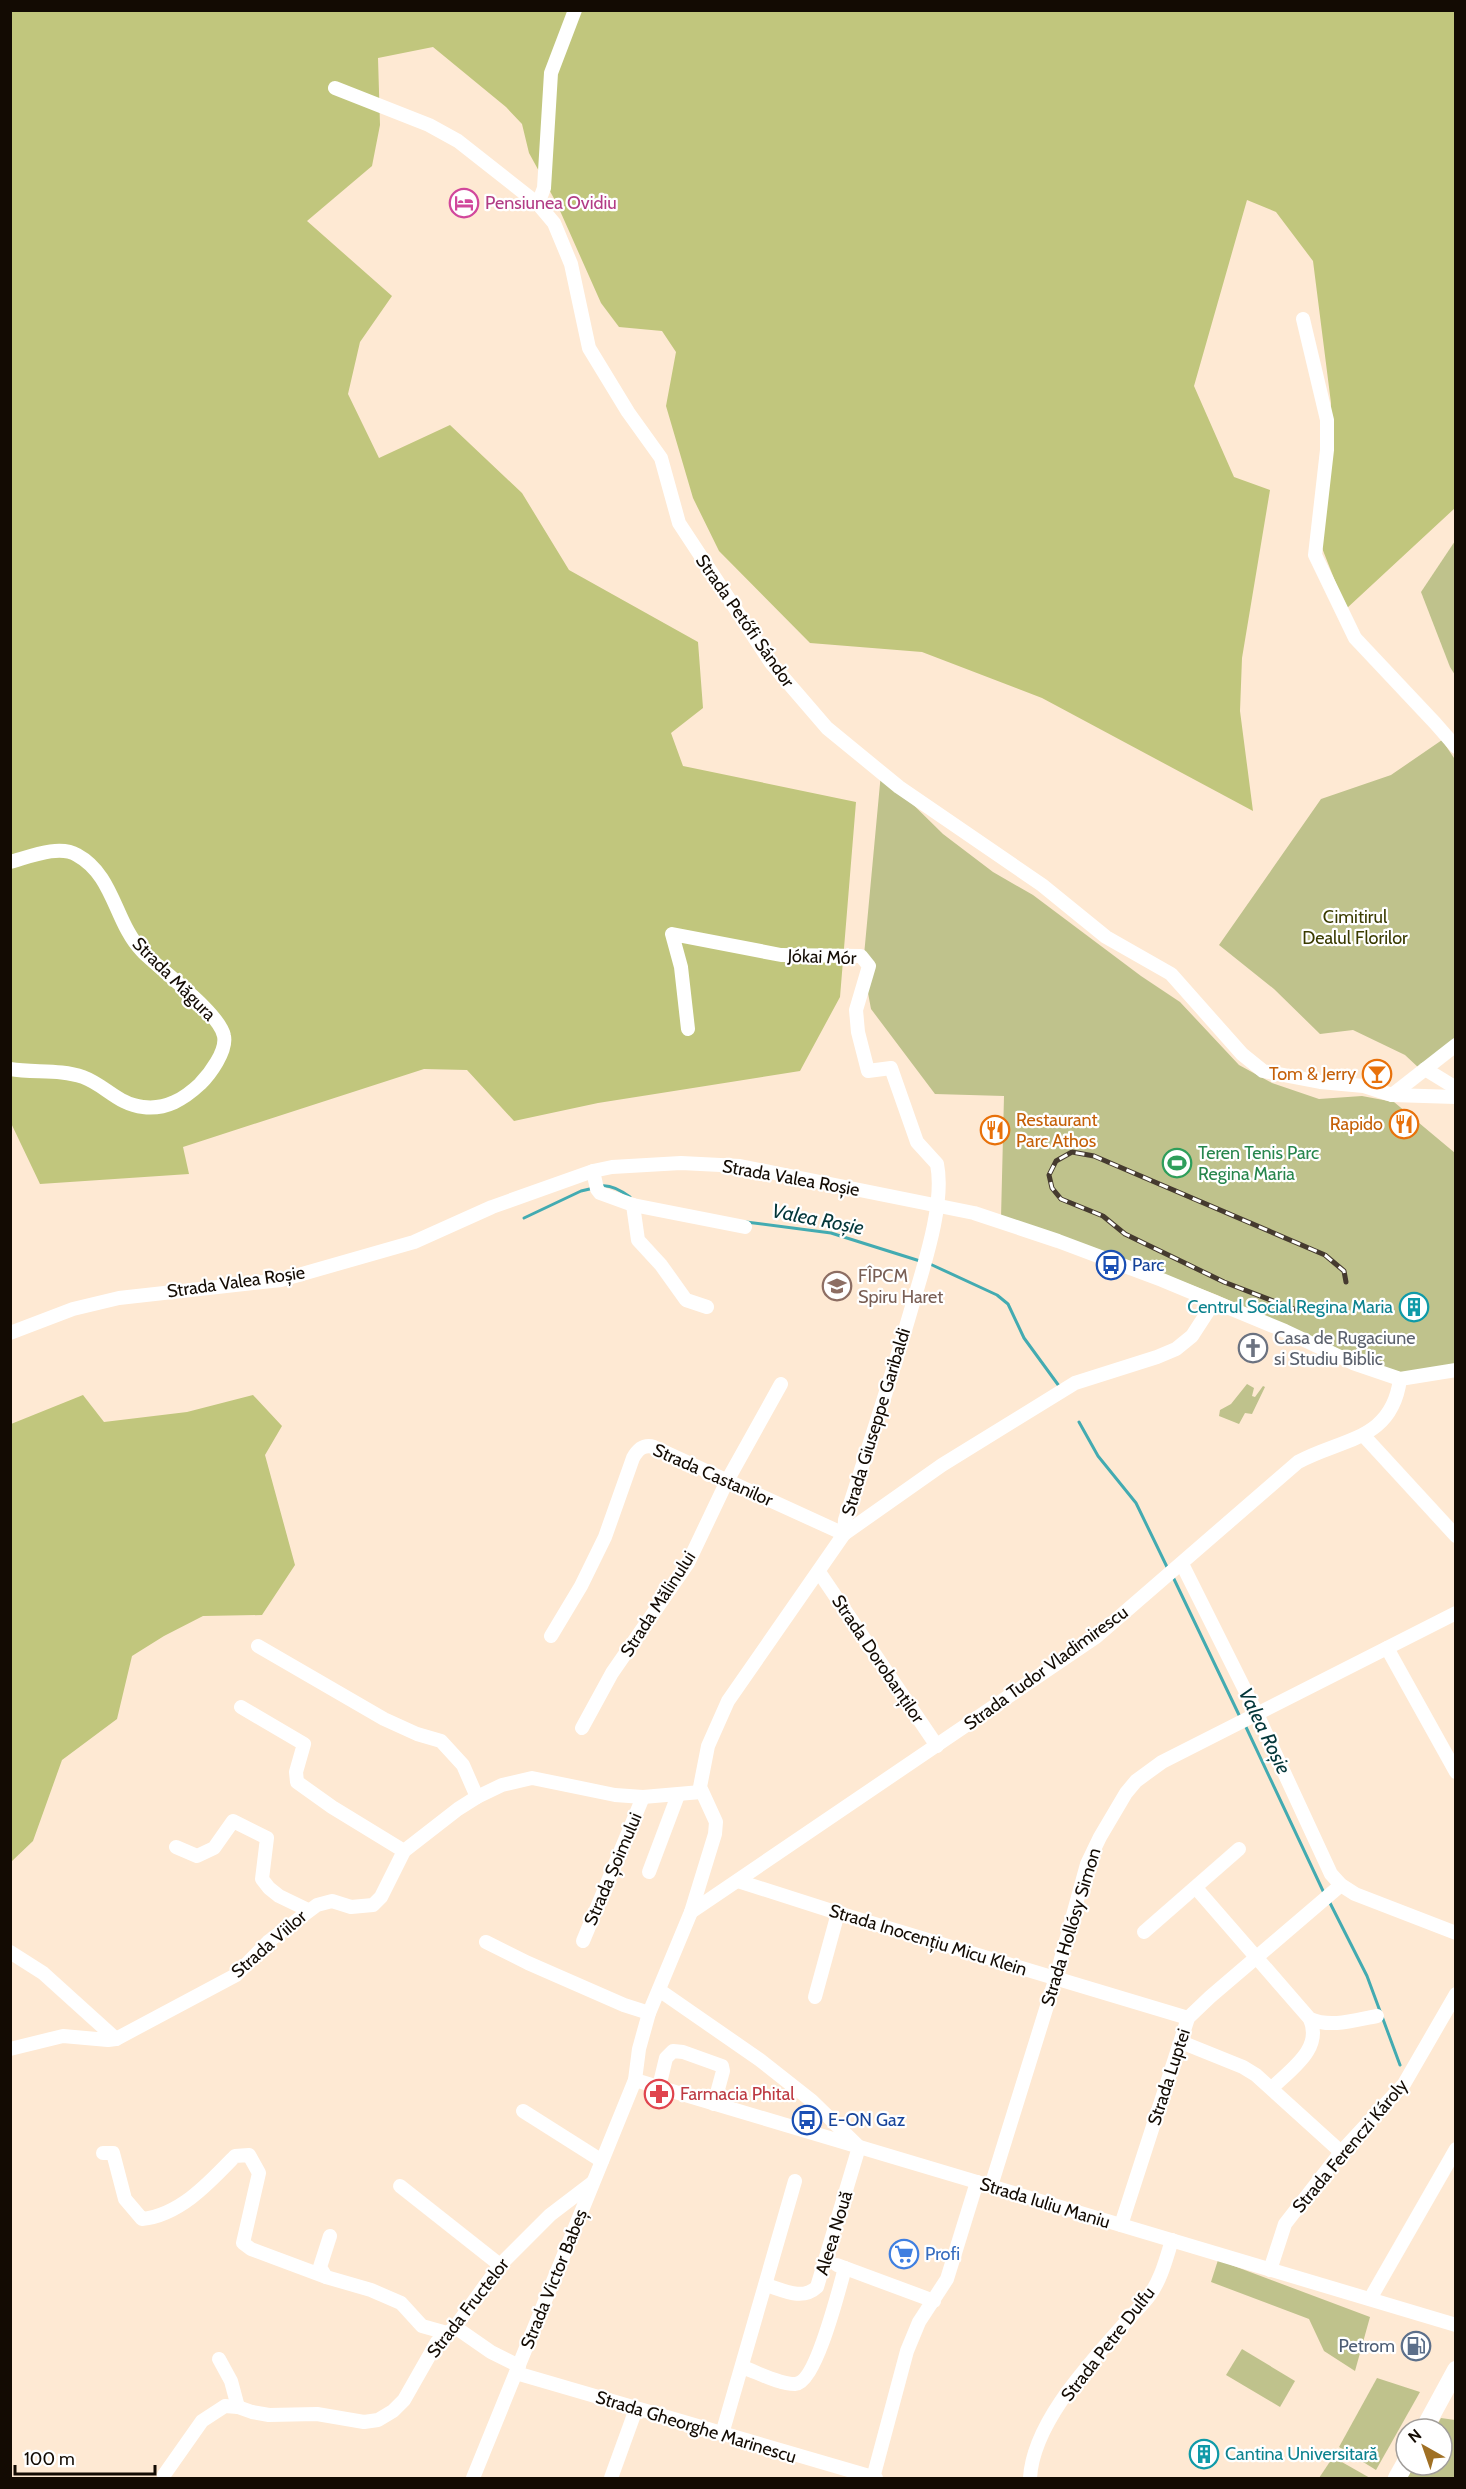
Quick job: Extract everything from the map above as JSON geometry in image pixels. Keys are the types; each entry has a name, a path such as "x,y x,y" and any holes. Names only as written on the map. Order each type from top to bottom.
{"main road":[{"path":"1435,2417 1447,2403 1455,2370"}],"street":[{"path":"537,204 544,188 551,73 574,10"},
{"name":"Strada Petőfi Sándor","path":"335,88 429,125 458,141 537,204 554,224 565,246 589,348 661,458 679,523 771,663 827,728 899,787 1042,885 1106,937 1172,974 1242,1054 1263,1071 1320,1082 1364,1086 1392,1095 1455,1097"},
{"path":"1304,319 1327,420 1327,450 1315,555 1355,638 1420,709 1436,723 1455,747"},
{"name":"Strada Măgura","path":"10,862 59,851 75,854 89,863 111,893 132,940 211,1015 225,1039 215,1064 203,1080 185,1098 161,1106 146,1108 129,1105 101,1086 67,1073 10,1069"},
{"name":"Jókai Mór","path":"688,1029 681,967 672,934 781,955 858,955 865,958 869,968 856,1010 858,1032 868,1071 891,1068 917,1142 937,1164 936,1205"},
{"path":"1392,1095 1455,1045"},
{"path":"1425,1069 1455,1088"},
{"name":"Strada Valea Roșie","path":"10,1333 64,1313 119,1298 281,1280 414,1242 492,1207 593,1171 612,1167 672,1163 740,1166 974,1213 1058,1241 1214,1302 1353,1363 1401,1379 1455,1370"},
{"path":"593,1171 600,1193 633,1205 745,1227"},
{"path":"633,1205 638,1240 661,1265 686,1300 706,1308"},
{"name":"Strada Giuseppe Garibaldi","path":"844,1534 845,1520 924,1264 936,1205"},
{"path":"701,1792 700,1781 705,1757 720,1716 844,1534 942,1465 1061,1391 1086,1378 1157,1357 1176,1348 1192,1336 1214,1302"},
{"name":"Strada Tudor Vladimirescu","path":"692,1912 1096,1637 1298,1462 1326,1448 1364,1436 1373,1430 1387,1414 1396,1397 1401,1379"},
{"name":"Strada Mălinului","path":"582,1728 612,1673 688,1563 727,1481 781,1384"},
{"path":"1364,1436 1455,1536"},
{"name":"Strada Castanilor","path":"551,1636 581,1586 604,1538 633,1458 641,1448 647,1445 844,1534"},
{"path":"1174,1571 1247,1719 1327,1866 1341,1885 1355,1894 1455,1933"},
{"name":"Strada Dorobanților","path":"819,1572 937,1746"},
{"name":"Strada Hollósy Simon","path":"991,2186 1056,1977 1087,1864 1126,1793 1136,1781 1162,1762 1455,1613"},
{"path":"258,1646 384,1719 417,1734 441,1741 463,1765 477,1797"},
{"path":"1387,1648 1455,1772"},
{"path":"241,1707 304,1744 296,1772 297,1782 332,1808 404,1851"},
{"name":"Strada Viilor","path":"10,2049 63,2036 116,2039 236,1975 269,1941 308,1910 325,1901 351,1907 373,1905 381,1897 404,1851 477,1797 502,1785 532,1778 588,1791 643,1797 701,1792"},
{"name":"Strada Victor Babeș","path":"473,2478 635,2080 639,2049 649,2013 692,1912 713,1842 716,1822 701,1792"},
{"path":"649,1872 678,1795"},
{"name":"Strada Șoimului","path":"583,1941 643,1797"},
{"path":"176,1847 197,1856 214,1848 233,1821 267,1838 262,1879 269,1888 308,1910"},
{"path":"1144,1932 1239,1849"},
{"name":"Strada Inocențiu Micu Klein","path":"738,1881 1188,2018"},
{"name":"Strada Luptei","path":"1121,2225 1188,2018 1341,1885"},
{"path":"1196,1888 1310,2019 1314,2031 1314,2041 1310,2050 1272,2088"},
{"path":"814,1997 838,1913"},
{"path":"486,1942 624,2005 649,2013"},
{"path":"10,1952 42,1973 116,2039"},
{"path":"659,1990 760,2060 812,2101 860,2147"},
{"name":"Strada Ferenczi Károly","path":"1270,2270 1285,2224 1341,2152 1404,2084 1455,1994"},
{"path":"1310,2019 1320,2023 1335,2023 1377,2016"},
{"path":"1181,2042 1243,2067 1272,2088 1341,2152"},
{"path":"659,2087 666,2058 673,2052 683,2052 722,2066 723,2071 714,2104"},
{"name":"Strada Iuliu Maniu","path":"635,2080 1455,2325"},
{"path":"523,2111 602,2161"},
{"name":"Aleea Nouă","path":"766,2285 797,2295 805,2295 817,2287 860,2147"},
{"path":"1370,2299 1455,2149"},
{"name":"Strada Gheorghe Marinescu","path":"103,2154 113,2153 125,2199 142,2219 159,2217 203,2189 235,2156 249,2155 259,2173 243,2243 251,2249 326,2277 371,2290 401,2303 422,2326 451,2330 491,2352 517,2370 636,2409 874,2478"},
{"path":"722,2434 795,2181"},
{"name":"Strada Fructelor","path":"164,2475 202,2421 214,2411 225,2406 269,2415 317,2414 364,2422 378,2420 393,2411 404,2400 431,2351 451,2330 500,2265 549,2215 594,2182"},
{"path":"874,2478 903,2365 919,2322 947,2279 977,2182"},
{"path":"400,2186 500,2265"},
{"path":"326,2277 320,2267 330,2236"},
{"name":"Strada Petre Dulfu","path":"1030,2478 1031,2464 1037,2445 1058,2408 1085,2370 1149,2296 1159,2277 1172,2240"},
{"path":"826,2262 933,2301"},
{"name":"Aleea Nouă","path":"742,2367 796,2384 804,2381 815,2363 845,2268"},
{"path":"219,2359 231,2381 238,2407"},
{"path":"611,2478 636,2409"}],"green space":[{"path":"10,11 1455,11 1455,508 1346,609 1322,548 1331,403 1313,261 1276,212 1247,200 1194,386 1234,477 1270,490 1242,658 1240,711 1253,811 1042,698 922,652 810,643 719,551 693,498 666,406 676,352 662,331 619,327 601,303 557,204 529,153 522,124 506,107 433,47 378,58 380,125 372,166 307,221 392,296 360,342 348,394 379,458 450,425 522,493 569,570 698,642 703,708 671,733 683,766 856,802 840,997 800,1071 598,1103 514,1121 467,1070 424,1069 183,1147 189,1174 40,1184 10,1121"},
{"path":"1455,541 1455,675 1421,592"},
{"name":"Cimitirul Dealul Florilor","path":"1442,740 1456,761 1455,1041 1420,1069 1405,1055 1353,1030 1320,1034 1274,989 1219,945 1321,799 1391,775"},
{"path":"881,773 943,834 993,872 1033,895 1141,976 1180,1002 1239,1065 1272,1083 1319,1099 1362,1096 1394,1102 1455,1153 1455,1370 1397,1375 1217,1295 1110,1253 1001,1218 1004,1096 935,1094 871,1009 863,966"},
{"path":"1247,1384 1254,1388 1252,1396 1255,1397 1263,1386 1265,1387 1252,1414 1245,1413 1239,1424 1219,1416 1220,1410 1231,1404"},
{"path":"83,1395 104,1422 187,1412 253,1395 282,1426 265,1455 295,1565 262,1615 203,1616 132,1656 117,1719 62,1760 33,1841 11,1862 11,1424"},
{"path":"1218,2260 1370,2317 1355,2371 1324,2351 1309,2319 1211,2282"},
{"path":"1242,2349 1295,2381 1280,2407 1226,2375"},
{"path":"1377,2378 1420,2392 1406,2417 1394,2417 1394,2438 1376,2470 1339,2447"},
{"path":"1455,2420 1455,2478 1407,2478 1454,2477"},
{"path":"1333,2457 1370,2478 1319,2478"}],"waterway":[{"name":"Valea Roșie","path":"600,1186 612,1187 630,1197"},
{"name":"Valea Roșie","path":"524,1218 581,1191 594,1188"},
{"name":"Valea Roșie","path":"746,1222 831,1233 920,1261"},
{"name":"Valea Roșie","path":"930,1264 997,1295 1008,1304 1024,1338 1059,1386"},
{"name":"Valea Roșie","path":"1079,1422 1098,1456 1136,1503 1168,1569"},
{"name":"Valea Roșie","path":"1173,1577 1240,1717"},
{"name":"Valea Roșie","path":"1245,1725 1324,1893"},
{"name":"Valea Roșie","path":"1329,1901 1367,1976 1400,2065"}],"railway":[{"path":"1294,1309 1224,1282 1125,1234 1103,1216 1061,1199 1052,1188 1049,1175 1056,1161 1072,1152 1094,1156 1325,1255 1344,1271 1346,1282"}],"place":[{"name":"Pensiunea Ovidiu","path":"464,203"},
{"name":"Tom & Jerry","path":"1377,1074"},
{"name":"Rapido","path":"1404,1124"},
{"name":"Restaurant Parc Athos","path":"995,1130"},
{"name":"Teren Tenis Parc Regina Maria","path":"1177,1163"},
{"name":"Parc","path":"1111,1265"},
{"name":"FÎPCM Spiru Haret","path":"837,1286"},
{"name":"Centrul Social Regina Maria","path":"1414,1307"},
{"name":"Casa de Rugaciune si Studiu Biblic","path":"1253,1348"},
{"name":"Farmacia Phital","path":"659,2094"},
{"name":"E-ON Gaz","path":"807,2120"},
{"name":"Profi","path":"904,2254"},
{"name":"Petrom","path":"1416,2346"},
{"name":"Cantina Universitară","path":"1204,2454"}]}
